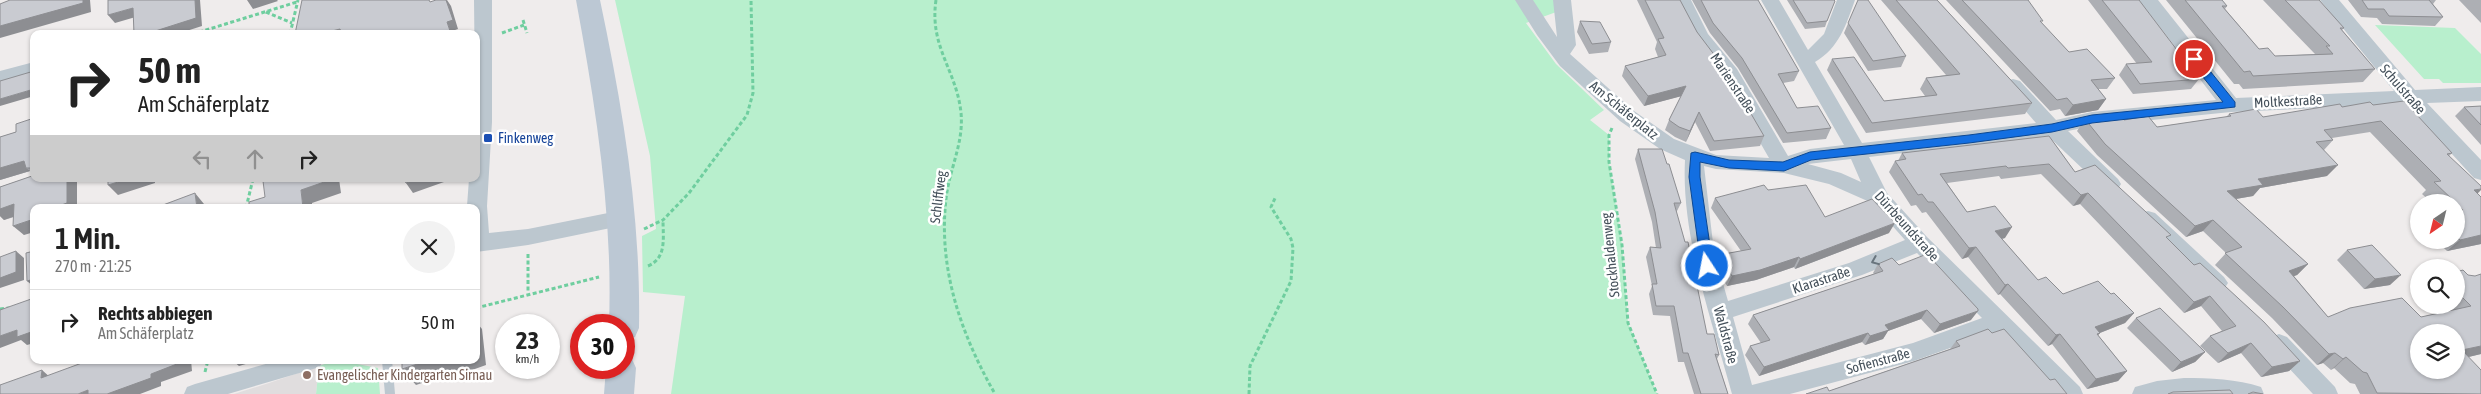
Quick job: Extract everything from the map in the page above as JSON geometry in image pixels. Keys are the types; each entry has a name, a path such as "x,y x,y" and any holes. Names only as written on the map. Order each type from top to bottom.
{"main road":[{"path":"588,0 610,111 623,218 624,314"},
{"path":"619,394 620,379"}],"street":[{"path":"480,30 483,0"},
{"name":"Am Schäferplatz","path":"1524,0 1560,54 1627,116 1666,144 1695,156 1729,164 1784,166 1834,178 1878,198"},
{"path":"1560,54 1566,47 1562,0"},
{"name":"Marienstraße","path":"1682,0 1701,37 1730,74 1784,166"},
{"name":"Dürrbeundstraße","path":"1770,0 1858,151 1878,198 1920,243 2072,394"},
{"path":"1804,60 1820,52 1829,43 1846,0"},
{"path":"2148,0 2231,105"},
{"name":"Schulstraße","path":"2329,0 2409,96 2481,173"},
{"path":"480,64 482,122 480,156"},
{"path":"0,78 30,69"},
{"path":"1998,70 2052,128 2232,297"},
{"name":"Moltkestraße","path":"1858,151 2052,128 2092,119 2231,105 2481,94"},
{"name":"Am Schäferplatz","path":"1784,166 1810,156 1858,151"},
{"name":"Waldstraße","path":"1695,156 1694,177 1704,252 1743,394"},
{"path":"477,204 478,182"},
{"path":"480,243 528,237 623,218"},
{"name":"Klarastraße","path":"1720,312 1855,269 1920,243"},
{"name":"Sofienstraße","path":"1754,394 1914,352 1998,321"},
{"path":"2263,325 2327,394"},
{"path":"196,394 298,364"},
{"path":"2143,394 2181,387 2205,387 2253,394"}],"lane":[{"path":"387,364 390,394"}],"path":[{"path":"645,267 655,264 663,250 663,220 702,177 740,126 751,105 753,93 751,0"},
{"name":"Schliffweg","path":"936,0 932,19 934,33 960,104 962,121 960,139 946,201 947,266 957,314 983,374 994,394"},
{"path":"206,30 297,1"},
{"path":"291,30 297,1"},
{"path":"265,12 292,23"},
{"path":"523,20 527,33"},
{"name":"Stockhaldenweg","path":"1627,116 1610,131 1610,162 1622,245 1628,324 1657,394"},
{"path":"247,204 252,182"},
{"path":"1249,394 1250,366 1288,288 1293,268 1291,239 1271,207 1276,196"},
{"path":"528,237 528,293"},
{"path":"480,307 528,293 601,276"},
{"path":"0,309 19,307"}],"shaded area":[{"name":"Evangelischer Kindergarten Sirnau","path":"319,366 316,394 234,394 269,383"}],"green space":[{"path":"615,0 1558,0 1559,11 1526,23 1556,64 1604,110 1590,120 1609,135 1609,162 1622,245 1628,323 1657,394 671,394 685,296 643,292 642,236 656,229 650,156"},
{"path":"2375,25 2455,28 2481,54 2481,83 2443,83 2439,79 2424,79"},
{"path":"325,364 357,364 378,368 380,394 316,394 319,366"}],"building":[{"path":"10,0 83,0 83,3 0,26 0,4"},
{"path":"108,0 195,0 196,18 158,30 134,30 133,8 108,15"},
{"path":"302,0 429,0 430,2 446,0 453,20 447,22 450,30 296,30"},
{"path":"1645,0 1680,0 1697,32 1725,69 1764,136 1714,141 1699,112 1690,131 1679,127 1669,120 1686,86 1648,96 1625,66 1666,55 1658,39 1664,38"},
{"path":"1701,0 1758,0 1799,71 1778,74 1797,108 1818,106 1831,128 1787,133 1742,58 1713,23"},
{"path":"1793,0 1835,1 1827,21 1807,23"},
{"path":"1858,0 1868,0 1906,56 1873,61 1848,23"},
{"path":"1896,0 1937,0 2032,103 1872,123 1832,59 1854,57 1884,101 1937,95 1926,78 1960,74"},
{"path":"1962,0 2028,0 2043,21 2040,21 2069,52 2087,49 2115,78 2091,80 2106,99 2073,105 2067,98 2057,100"},
{"path":"2102,0 2139,0 2199,79 2140,84 2126,64 2152,62"},
{"path":"2185,0 2222,0 2227,6 2222,6 2259,49 2268,48 2275,56 2333,54 2326,46 2330,46 2285,0 2319,0 2344,28 2340,28 2375,69 2253,76 2250,71 2244,72"},
{"path":"2362,0 2429,0 2443,17 2389,16 2384,9 2368,9"},
{"path":"1580,21 1600,22 1611,42 1592,44"},
{"path":"30,72 30,90 0,99 0,81"},
{"path":"2404,101 2452,153 2447,154 2481,186 2481,189 2474,190 2481,197 2481,235 2465,239 2465,194 2447,194 2434,182 2441,181 2381,121 2324,130 2333,140 2316,142 2338,165 2258,179 2263,185 2227,191 2308,264 2289,271 2328,317 2350,308 2402,298 2410,306 2410,314 2418,314 2421,317 2435,314 2465,314 2465,307 2471,306 2465,300 2465,272 2468,275 2475,276 2481,274 2481,346 2465,349 2465,324 2410,324 2410,379 2465,379 2465,353 2481,370 2481,394 2377,393 2367,373 2363,372 2346,357 2343,359 2335,353 2329,354 2283,307 2225,253 2242,247 2213,220 2195,226 2105,144 2085,119 2120,114 2124,120 2148,116 2157,127 2231,116 2229,114 2256,109 2263,117 2340,104 2342,107 2370,102 2373,105"},
{"path":"2481,106 2481,125 2464,107"},
{"path":"30,119 30,168 26,168 24,161 0,168 0,137 16,132 16,124"},
{"path":"2049,136 2075,172 2095,165 2171,235 2166,237 2194,265 2200,263 2264,322 2300,361 2272,367 2251,343 2228,353 2210,336 2236,326 2210,296 2194,302 2088,193 2081,195 2049,164 2008,168 2006,166 1940,174 1967,212 1995,206 2012,227 1995,231 2038,280 2046,277 2063,294 2098,281 2111,294 2114,293 2134,313 2095,327 2100,333 2097,334 2127,371 2096,379 2060,334 2056,335 2008,284 2005,285 1976,247 1969,248 1933,202 1928,202 1922,194 1918,195 1895,161 1906,159 1902,153"},
{"path":"1638,149 1662,149 1667,164 1669,164 1681,203 1674,203 1685,242 1688,242 1707,334 1714,334 1719,355 1715,354 1728,394 1701,394 1688,353 1683,353 1674,306 1656,306 1652,284 1657,284 1650,247 1661,248 1655,212"},
{"path":"30,177 30,182 67,182 67,203 30,204 30,220 13,226 14,204 0,209 0,187"},
{"path":"263,182 324,182 301,190 303,204 249,204 249,202 265,197"},
{"path":"1764,185 1768,190 1806,185 1825,217 1872,199 1895,223 1800,259 1799,257 1760,270 1732,276 1724,254 1751,249 1715,198"},
{"path":"195,193 196,204 166,204"},
{"path":"2372,245 2401,275 2375,279 2347,250"},
{"path":"16,251 16,272 0,278 0,257"},
{"path":"30,252 30,280 27,281 26,253"},
{"path":"1927,254 1978,311 1940,324 1927,310 1885,325 1889,330 1870,336 1868,333 1764,367 1750,346 1770,340 1753,315 1883,271 1878,264 1892,258 1899,265"},
{"path":"30,299 30,332 17,337 17,330 0,336 0,310"},
{"path":"2160,308 2205,352 2181,362 2136,318"},
{"path":"1988,329 1992,333 2004,329 2050,380 2055,379 2067,394 1806,394 1827,387 1829,391 1960,346 1956,341"},
{"path":"79,364 177,364 151,374 151,378 107,394 88,394 88,390 78,394 0,394 0,385 42,370 41,378"},
{"path":"402,364 418,364 402,369"},
{"path":"2230,390 2233,394 2168,394 2173,392"}],"place":[{"name":"Finkenweg","path":"488,138"},
{"name":"Evangelischer Kindergarten Sirnau","path":"307,375"}],"route":[{"path":"1707,266 1694,177 1695,156 1729,164 1784,166 1810,156 1969,139 2052,128 2092,119 2231,105 2194,59"}]}
